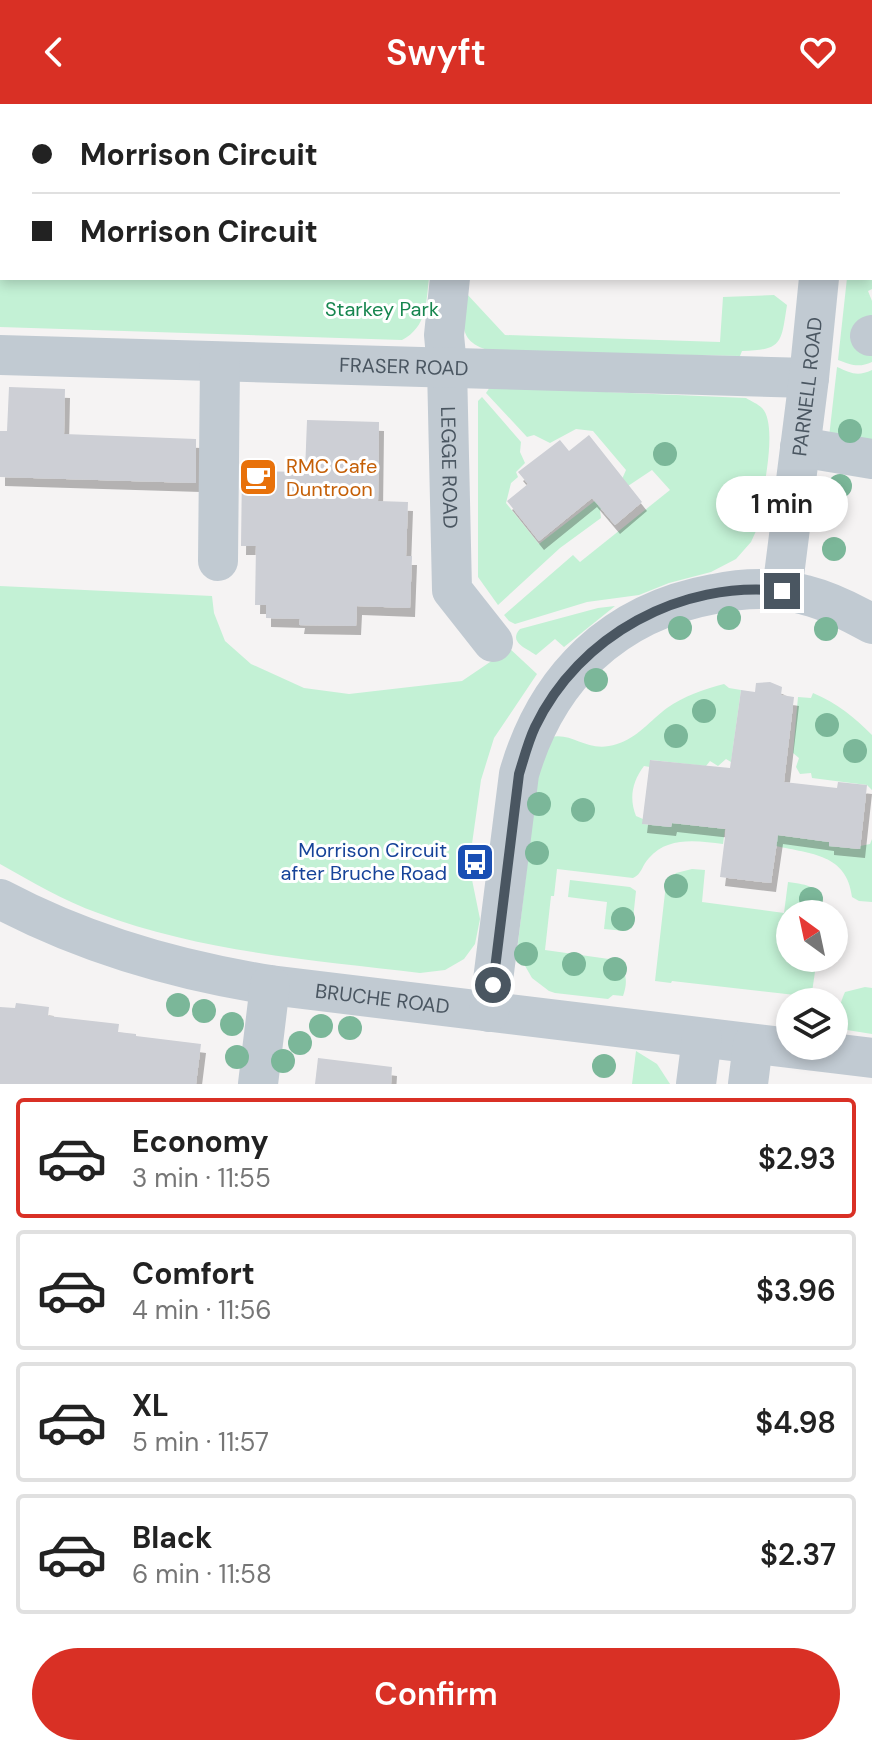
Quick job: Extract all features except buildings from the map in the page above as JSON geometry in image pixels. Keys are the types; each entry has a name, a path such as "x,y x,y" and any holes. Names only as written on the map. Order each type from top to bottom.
{"street":[{"name":"LEGGE ROAD","path":"450,280 444,335 452,590 493,642"},
{"name":"PARNELL ROAD","path":"782,591 819,280"},
{"name":"FRASER ROAD","path":"0,355 809,378"},
{"path":"218,561 220,362"},
{"path":"800,447 872,459"},
{"path":"489,1012 519,774 535,727 556,692 591,652 619,631 658,609 689,599 744,590 802,594 820,599 872,624"},
{"name":"BRUCHE ROAD","path":"0,899 67,931 186,970 270,985 872,1058"},
{"path":"258,1084 270,985"},
{"path":"696,1084 702,1038"},
{"path":"748,1084 753,1044"}],"green space":[{"name":"Starkey Park","path":"0,280 429,280 421,321 402,340 0,327"},
{"path":"847,280 872,280 872,289 868,291 872,301 872,362 855,365 838,360"},
{"path":"466,293 505,335 720,342 723,297 774,295 787,305 778,342 765,349 742,351 740,356 491,351 472,342 464,330"},
{"path":"837,367 854,373 872,370 872,442 829,437"},
{"path":"490,387 746,398 762,408 769,431 764,486 751,542 736,559 711,572 639,595 587,602 515,624 509,621 504,615 573,555 580,562 670,490 652,470 622,490 619,486 626,470 593,431 576,429 550,443 534,435 527,437 486,393"},
{"path":"482,397 521,442 520,452 525,463 516,472 518,477 511,483 506,503 539,544 605,493 610,499 600,510 601,518 560,548 498,605 478,577 478,401"},
{"path":"0,586 212,596 214,613 225,641 251,664 304,688 349,694 462,681 508,647 537,674 494,738 481,780 469,865 480,919 475,944 464,959 445,970 420,973 217,946 98,913 60,897 0,864"},
{"path":"615,606 564,647 555,639 536,655 517,641 520,629"},
{"path":"724,684 741,690 731,762 726,759 718,766 710,761 706,766 651,760 650,767 644,766 637,778 632,796 636,816 643,819 643,824 671,827 672,823 725,829 723,844 684,842 665,846 649,858 633,878 557,869 545,950 616,960 626,981 623,996 613,995 608,999 549,991 532,978 520,957 518,943 527,865 528,797 551,737 567,737 597,746 617,744 637,733 680,700"},
{"path":"813,693 845,711 872,735 872,790 867,785 812,778 811,773 800,774 796,767 799,758 793,753 798,697 811,698"},
{"path":"777,835 858,849 870,844 872,839 872,902 852,897 849,883 835,864 814,854 776,846"},
{"path":"705,870 702,902 776,912 776,972 815,972 813,988 776,988 776,993 655,981 666,884 676,873"},
{"path":"570,880 630,887 636,891 632,928 625,931 604,929 607,902 568,897"},
{"path":"788,882 809,886 821,898 786,900"},
{"path":"872,988 872,1034 848,1030 848,991"},
{"path":"636,1051 657,1064 670,1084 632,1084"}],"place":[{"name":"RMC Cafe Duntroon","path":"258,477"},
{"name":"Morrison Circuit after Bruche Road","path":"475,862"}],"route":[{"path":"493,985 519,774 535,727 567,677 583,659 619,631 658,609 718,593 763,589 782,591"}]}
